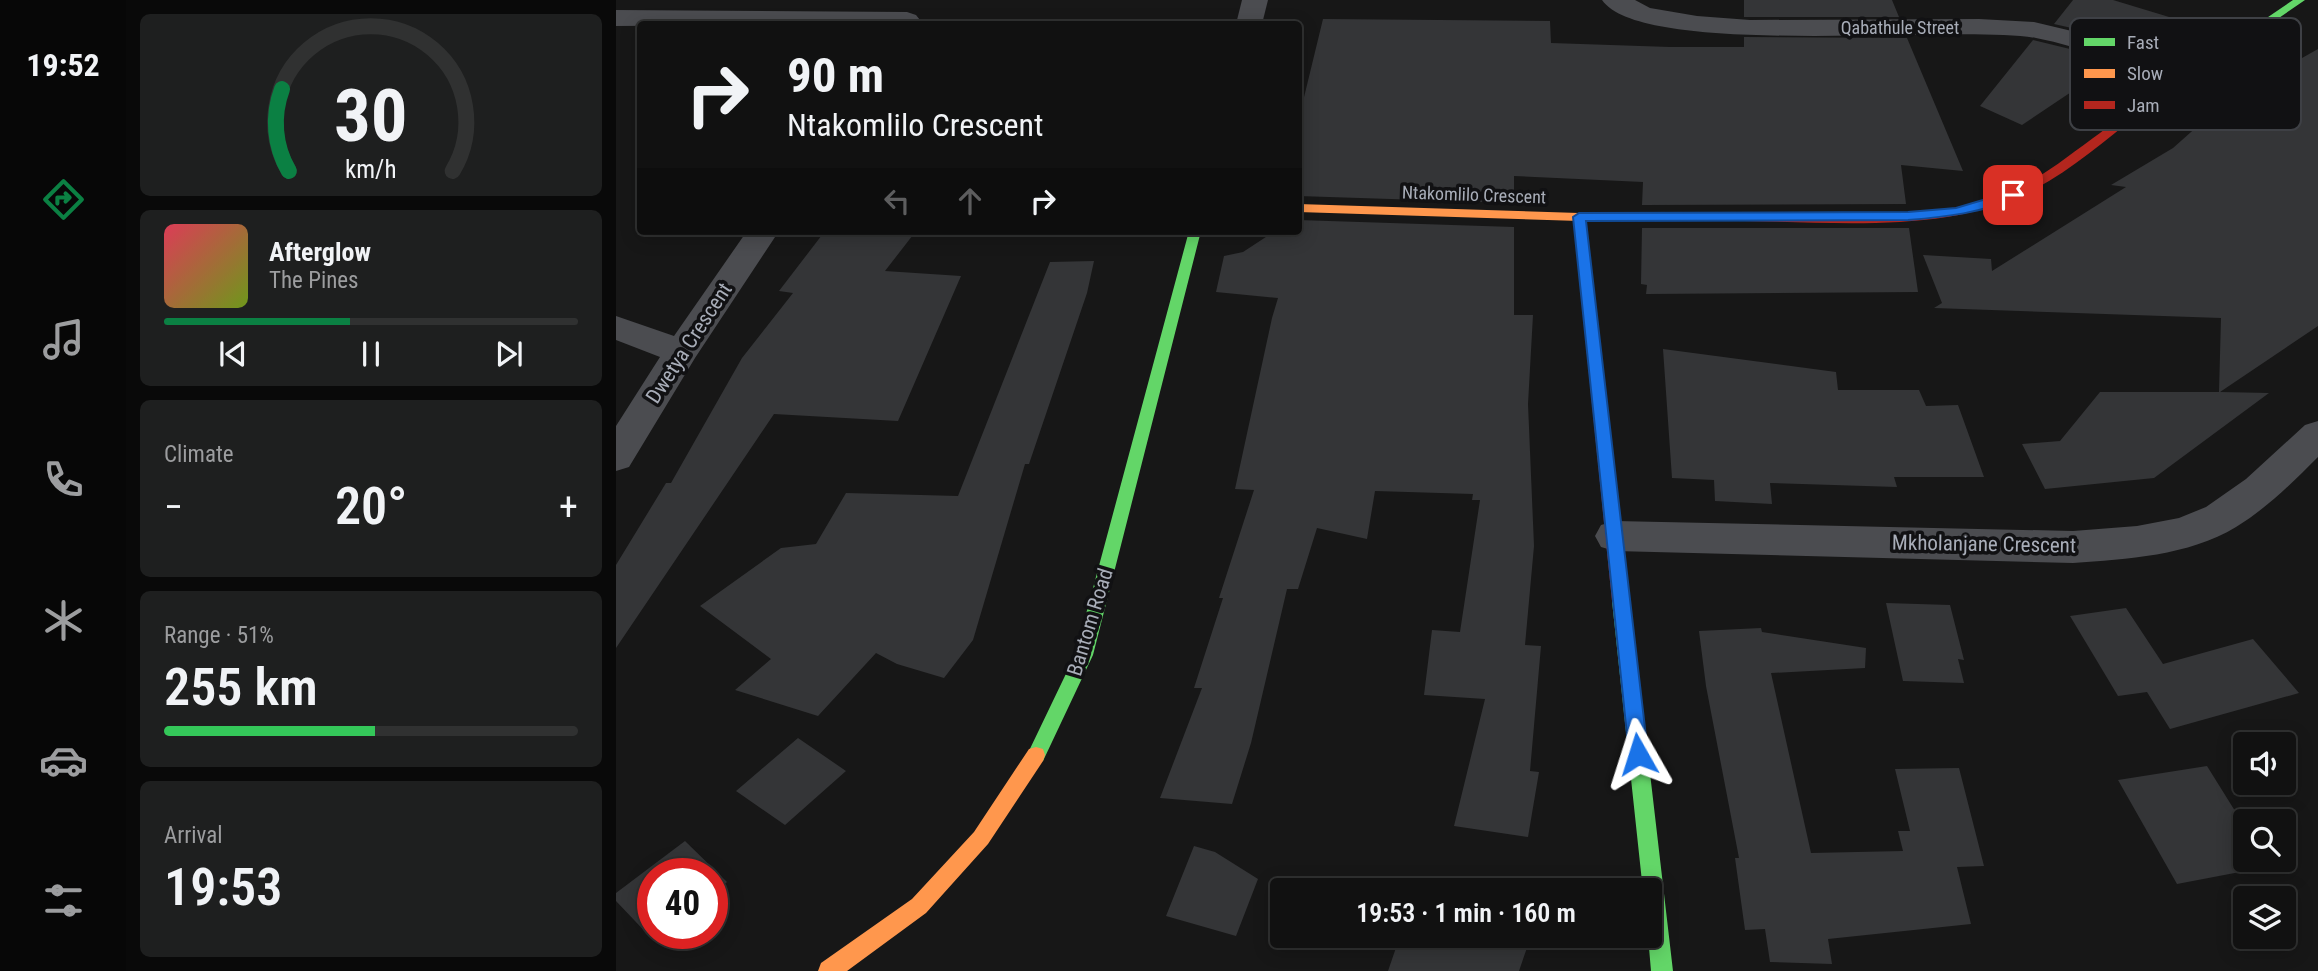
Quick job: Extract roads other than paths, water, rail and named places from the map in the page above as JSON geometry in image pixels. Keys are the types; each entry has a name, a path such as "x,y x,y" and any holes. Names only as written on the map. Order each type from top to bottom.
{"street":[{"path":"1249,21 1255,0"},
{"name":"Qabathule Street","path":"1615,0 1643,14 1697,24 1750,28 1979,27 2034,30 2070,39"},
{"name":"Ntakomlilo Crescent","path":"2273,18 2300,0"},
{"path":"616,18 910,15"},
{"name":"Ntakomlilo Crescent","path":"1302,208 1579,217 1908,216 1956,212 1995,202 2030,187 2110,130"},
{"path":"1579,217 1662,971"},
{"name":"Dwetya Crescent","path":"616,457 681,352 760,235"},
{"name":"Bantom Road","path":"829,971 919,906 981,838 1040,750 1084,655 1194,235"},
{"path":"616,327 681,352"},
{"name":"Mkholanjane Crescent","path":"1615,536 2073,547 2142,542 2192,530 2236,508 2318,434"}]}
